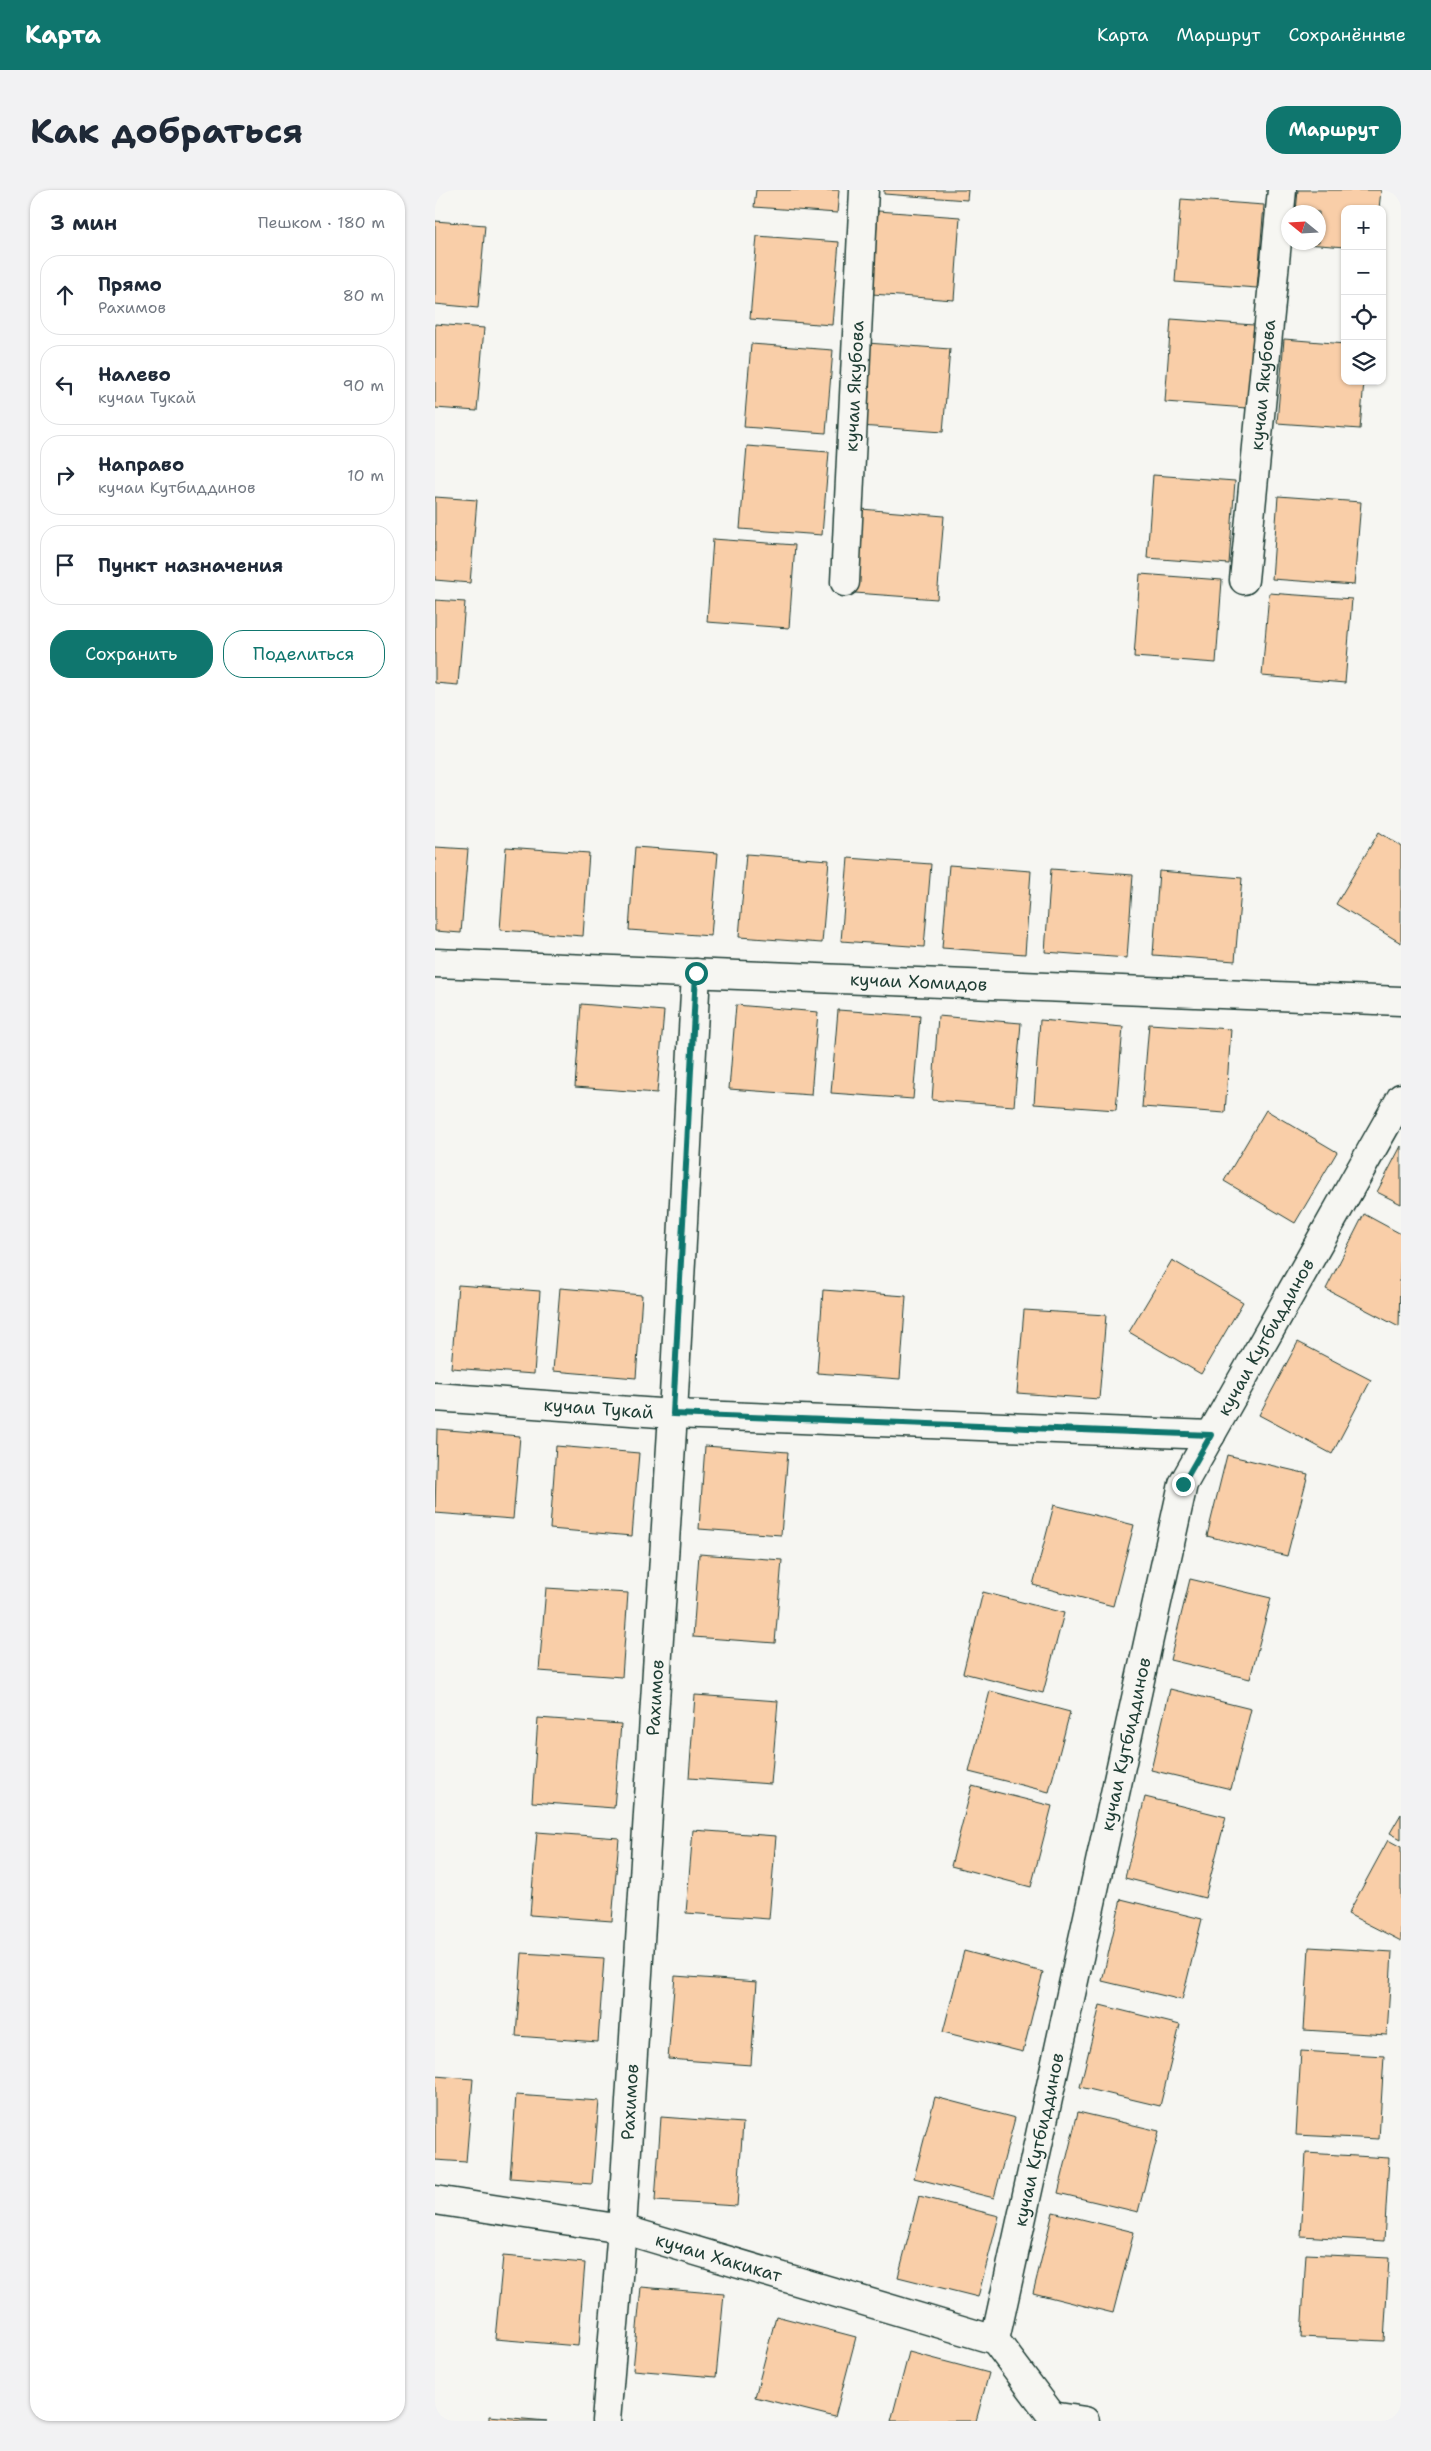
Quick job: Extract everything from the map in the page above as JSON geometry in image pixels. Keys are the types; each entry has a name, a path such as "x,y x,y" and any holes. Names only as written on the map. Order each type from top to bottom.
{"street":[{"name":"кучаи Якубова","path":"845,582 864,190"},
{"name":"кучаи Якубова","path":"1244,580 1282,190"},
{"name":"кучаи Хомидов","path":"435,963 1401,1001"},
{"name":"Рахимов","path":"606,2420 622,2229 673,1414 696,973"},
{"name":"кучаи Кутбиддинов","path":"995,2340 1183,1484 1401,1098"},
{"name":"кучаи Тукай","path":"435,1397 673,1414 1211,1435"},
{"name":"кучаи Хакикат","path":"435,2200 622,2229 995,2340"},
{"path":"995,2340 1052,2418 1085,2421"}],"building":[{"path":"756,190 839,190 837,213 754,207"},
{"path":"884,190 968,190 967,200 884,194"},
{"path":"1298,190 1381,190 1379,205 1341,205 1341,247 1326,246 1326,205 1297,205"},
{"path":"1181,199 1264,205 1257,288 1175,282"},
{"path":"878,211 960,217 954,300 872,294"},
{"path":"435,221 485,225 478,308 435,304"},
{"path":"757,236 839,242 832,325 750,319"},
{"path":"1171,319 1254,325 1247,408 1165,402"},
{"path":"435,324 484,328 477,411 435,408"},
{"path":"1284,339 1341,344 1341,385 1364,385 1360,429 1277,423"},
{"path":"867,343 950,349 943,432 860,426"},
{"path":"751,344 833,350 826,433 744,427"},
{"path":"747,446 829,452 822,535 740,529"},
{"path":"1153,475 1235,481 1229,564 1147,558"},
{"path":"1278,496 1361,502 1354,585 1272,579"},
{"path":"435,497 477,500 470,583 435,580"},
{"path":"861,509 944,516 937,599 855,593"},
{"path":"713,539 795,545 789,628 707,622"},
{"path":"1140,574 1222,580 1216,663 1134,657"},
{"path":"1269,593 1352,599 1345,683 1262,676"},
{"path":"435,600 465,602 458,685 435,683"},
{"path":"1379,832 1401,846 1401,943 1336,904"},
{"path":"435,847 468,849 461,933 435,931"},
{"path":"506,847 589,853 583,936 500,930"},
{"path":"635,847 718,853 711,936 629,930"},
{"path":"746,854 829,860 822,943 739,937"},
{"path":"848,858 931,864 924,947 841,941"},
{"path":"949,865 1031,871 1025,954 942,948"},
{"path":"1051,869 1133,875 1127,958 1045,952"},
{"path":"1159,871 1242,878 1235,961 1153,955"},
{"path":"581,1004 664,1011 657,1093 575,1087"},
{"path":"736,1005 818,1012 811,1095 729,1089"},
{"path":"838,1010 920,1016 913,1099 831,1093"},
{"path":"938,1016 1021,1023 1014,1106 932,1100"},
{"path":"1040,1020 1123,1027 1116,1110 1034,1104"},
{"path":"1149,1024 1231,1029 1225,1113 1142,1107"},
{"path":"1266,1110 1337,1152 1295,1223 1224,1181"},
{"path":"1401,1146 1401,1204 1377,1192"},
{"path":"1364,1214 1401,1234 1399,1327 1326,1289"},
{"path":"1172,1260 1243,1302 1201,1374 1129,1332"},
{"path":"458,1285 540,1291 534,1374 451,1368"},
{"path":"560,1288 642,1295 636,1378 553,1371"},
{"path":"823,1290 906,1296 900,1379 817,1373"},
{"path":"1024,1310 1106,1315 1099,1399 1017,1393"},
{"path":"1298,1342 1371,1380 1332,1454 1259,1415"},
{"path":"437,1429 520,1436 513,1519 435,1513"},
{"path":"556,1446 639,1453 632,1536 550,1529"},
{"path":"705,1446 788,1452 781,1535 699,1529"},
{"path":"1227,1455 1308,1474 1287,1556 1207,1536"},
{"path":"1054,1505 1134,1525 1113,1606 1033,1585"},
{"path":"699,1554 782,1560 775,1643 693,1637"},
{"path":"1190,1579 1271,1598 1250,1679 1170,1660"},
{"path":"546,1588 628,1593 622,1677 539,1671"},
{"path":"983,1592 1064,1613 1043,1693 963,1673"},
{"path":"1170,1689 1251,1709 1231,1789 1151,1770"},
{"path":"990,1691 1070,1712 1049,1792 969,1772"},
{"path":"695,1695 778,1701 771,1784 689,1778"},
{"path":"538,1718 621,1724 614,1808 532,1802"},
{"path":"972,1786 1052,1806 1031,1887 951,1866"},
{"path":"1145,1797 1226,1817 1205,1898 1125,1878"},
{"path":"1401,1814 1401,1839 1390,1833"},
{"path":"693,1830 776,1836 769,1919 686,1913"},
{"path":"537,1832 619,1838 612,1921 530,1915"},
{"path":"1388,1840 1401,1847 1401,1941 1348,1914"},
{"path":"1121,1899 1202,1919 1182,2000 1102,1981"},
{"path":"1309,1947 1392,1952 1387,2035 1304,2030"},
{"path":"964,1951 1043,1972 1023,2052 943,2032"},
{"path":"522,1953 604,1958 598,2042 516,2036"},
{"path":"675,1976 757,1982 751,2065 668,2059"},
{"path":"1100,2005 1180,2025 1160,2106 1080,2087"},
{"path":"1301,2051 1384,2056 1379,2139 1296,2135"},
{"path":"435,2076 473,2079 466,2162 435,2160"},
{"path":"516,2095 599,2101 592,2184 510,2178"},
{"path":"935,2097 1015,2118 994,2198 914,2178"},
{"path":"1078,2112 1159,2131 1138,2212 1058,2193"},
{"path":"661,2117 743,2123 737,2206 655,2201"},
{"path":"1306,2153 1389,2158 1384,2241 1301,2236"},
{"path":"919,2196 999,2216 978,2297 898,2277"},
{"path":"1053,2212 1134,2232 1113,2313 1033,2293"},
{"path":"1306,2254 1389,2258 1384,2341 1301,2337"},
{"path":"503,2256 585,2263 578,2346 495,2339"},
{"path":"641,2287 724,2294 716,2377 633,2370"},
{"path":"776,2316 856,2337 835,2417 755,2397"},
{"path":"909,2352 989,2373 976,2421 891,2421"},
{"path":"489,2416 547,2421 489,2421"}],"route":[{"path":"696,973 673,1414 1211,1435 1183,1484"}]}
